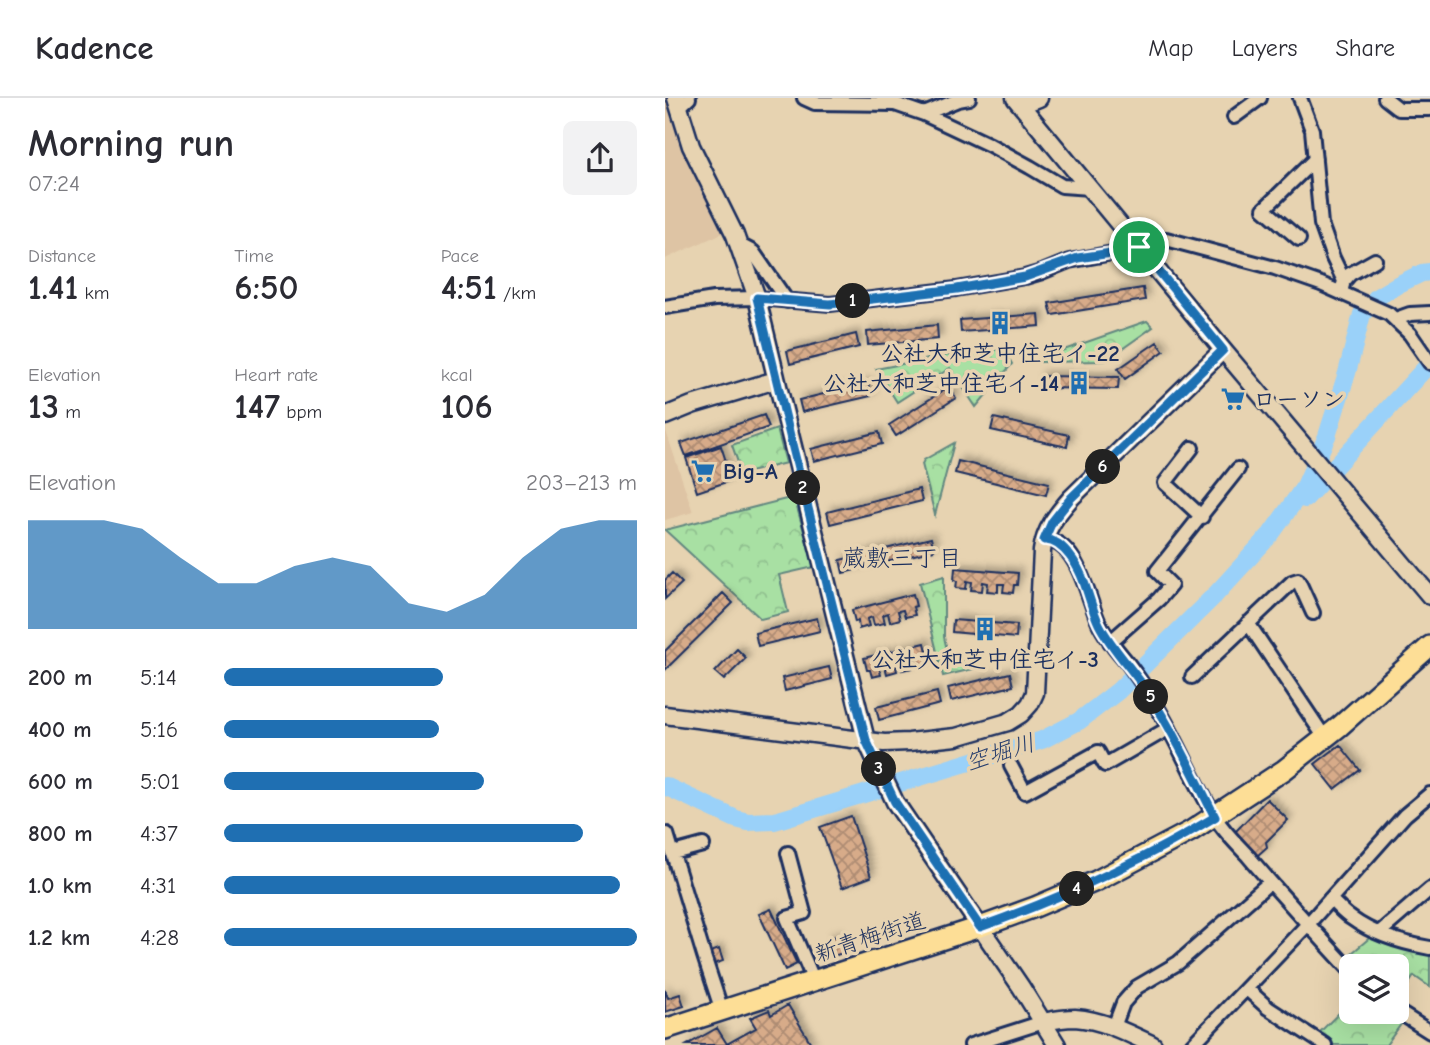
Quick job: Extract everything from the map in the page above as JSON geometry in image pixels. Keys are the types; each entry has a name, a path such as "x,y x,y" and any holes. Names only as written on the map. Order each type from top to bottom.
{"main road":[{"name":"新青梅街道","path":"665,1029 980,927 1097,881 1215,817 1284,770 1341,726 1430,646"}],"street":[{"path":"804,98 815,103 895,104 924,114 990,145 1062,186 1090,188"},
{"path":"924,114 969,98"},
{"path":"1039,98 1018,102 1430,596"},
{"path":"1234,117 1260,98"},
{"path":"1300,98 1312,130 1321,223 1342,283 1358,300 1396,319 1430,363"},
{"path":"1385,98 1399,109 1430,108"},
{"path":"681,101 691,146 739,244 757,298 866,740 895,802 1021,987 1056,1045"},
{"path":"1299,239 1264,209 1315,159"},
{"path":"665,307 714,299 757,298 830,304 957,289 1025,277 1078,258 1139,247 1155,239 1166,239 1342,283"},
{"path":"739,244 753,252 787,301"},
{"path":"1342,283 1350,274 1375,260"},
{"path":"1396,319 1410,314 1430,313"},
{"path":"665,715 884,743 934,741 955,737 1008,722 1021,714 1030,704 1037,681 1044,540 1052,522 1071,498 1223,350"},
{"path":"665,416 692,405 776,380"},
{"path":"1192,448 1165,483 1202,517"},
{"path":"1110,642 1159,599 1171,584 1157,570 1238,470"},
{"path":"1044,540 1052,539 1070,555 1080,570 1099,623 1144,686 1215,817 1269,882 1339,958"},
{"path":"1192,677 1292,582 1298,580 1313,613"},
{"path":"1248,623 1325,738"},
{"path":"1011,765 1025,792 1098,752 1105,765 1169,728"},
{"path":"1192,1045 1308,924 1405,815 1430,793"},
{"path":"667,834 722,1011"},
{"path":"673,853 703,845"},
{"path":"788,853 804,913 787,918 814,981"},
{"path":"1114,1027 1123,1003 1137,987 1178,963 1269,882"},
{"path":"1379,933 1430,889"},
{"path":"1330,899 1351,918 1379,933 1398,942 1430,948"},
{"path":"1247,989 1303,1040 1325,1045"},
{"path":"971,1045 1042,1022 1074,1018 1114,1027 1153,1045"},
{"path":"1409,1019 1430,1032"}],"shaded area":[{"path":"665,98 671,98 727,231 665,259"},
{"path":"665,428 693,512 665,520"}],"green space":[{"path":"1147,321 1153,327 1105,361 1040,362 1038,359"},
{"path":"980,349 1004,350 1012,364 976,407 950,368 897,402 876,369"},
{"path":"777,429 786,463 742,474 732,445"},
{"path":"954,443 935,515 922,464 924,460"},
{"path":"794,497 814,567 779,575 788,612 761,619 665,530"},
{"path":"944,576 944,637 947,650 977,668 943,676 920,583"},
{"path":"1373,935 1397,947 1430,952 1430,987 1414,976 1409,984 1409,954 1351,954"},
{"path":"1339,1013 1339,1024 1401,1024 1386,1045 1333,1045 1316,1036"}],"building":[{"path":"1143,288 1145,300 1052,315 1049,303"},
{"name":"公社大和芝中住宅イ-22","path":"1039,314 1040,326 961,332 960,320"},
{"path":"937,325 938,339 868,345 867,332"},
{"path":"856,334 859,347 790,364 787,351"},
{"path":"1157,342 1164,351 1125,379 1118,369"},
{"name":"公社大和芝中住宅イ-14","path":"1040,376 1119,377 1118,389 1040,388"},
{"path":"868,383 871,396 802,412 799,400"},
{"path":"949,387 956,398 896,436 889,425"},
{"path":"764,415 769,427 686,456 681,443"},
{"path":"994,418 1069,435 1067,447 991,430"},
{"path":"879,432 882,444 814,461 811,449"},
{"path":"721,446 732,480 697,492 686,458"},
{"path":"958,461 1049,483 1046,495 955,473"},
{"path":"919,489 922,501 830,524 827,512"},
{"path":"931,538 934,550 843,573 840,560"},
{"path":"955,568 1018,573 1017,585 1014,585 1013,593 1003,592 1004,584 998,584 998,592 987,591 988,583 983,582 982,591 971,590 972,582 967,581 966,589 956,588"},
{"path":"672,573 682,583 665,599 665,580"},
{"path":"723,593 733,603 665,670 665,651"},
{"path":"913,594 915,615 905,617 903,610 898,611 900,619 890,622 888,613 883,615 885,623 874,625 872,617 867,619 869,626 859,629 858,621 855,622 852,610"},
{"path":"817,618 820,631 758,646 755,633"},
{"name":"公社大和芝中住宅イ-3","path":"953,620 1017,625 1016,638 952,632"},
{"path":"925,643 927,663 917,666 915,658 910,659 912,668 902,670 900,662 895,663 897,671 887,674 885,666 879,667 881,675 872,677 870,670 867,670 864,658"},
{"path":"737,649 746,658 724,680 715,672"},
{"path":"829,667 832,679 785,691 782,678"},
{"path":"1010,673 1013,686 951,701 948,688"},
{"path":"937,692 940,704 879,720 876,707"},
{"path":"1340,745 1360,770 1335,789 1315,764"},
{"path":"1267,799 1288,820 1266,842 1267,847 1257,856 1235,832"},
{"path":"851,816 871,877 842,888 820,827"},
{"path":"771,909 797,964 785,970 759,914"},
{"path":"838,935 845,952 834,956 828,939"},
{"path":"719,949 723,961 712,965 708,953"},
{"path":"665,989 668,998 680,994 684,1006 665,1012"},
{"path":"788,1005 812,1045 687,1045 717,1028 727,1044 756,1028 750,1018 769,1010 771,1015"}],"waterway":[{"name":"空堀川","path":"665,786 736,819 748,822 775,821 1042,740 1079,721 1118,691 1215,595 1271,534 1305,486 1327,436 1362,314 1377,297 1422,273 1430,272"},
{"name":"空堀川","path":"1305,499 1430,363"}],"place":[{"name":"公社大和芝中住宅イ-22","path":"1000,323"},
{"name":"公社大和芝中住宅イ-14","path":"1079,383"},
{"name":"ローソン","path":"1233,399"},
{"name":"Big-A","path":"703,471"},
{"name":"公社大和芝中住宅イ-3","path":"985,629"}],"district":[{"name":"蔵敷三丁目","path":"902,558"}],"route":[{"path":"1139,247 1223,350 1071,498 1056,515 1044,540 1052,539 1058,544 1080,570 1099,623 1154,702 1215,817 1097,881 980,927 895,802 866,740 757,298 830,304 957,289 1025,277 1078,258 1139,247"}]}
